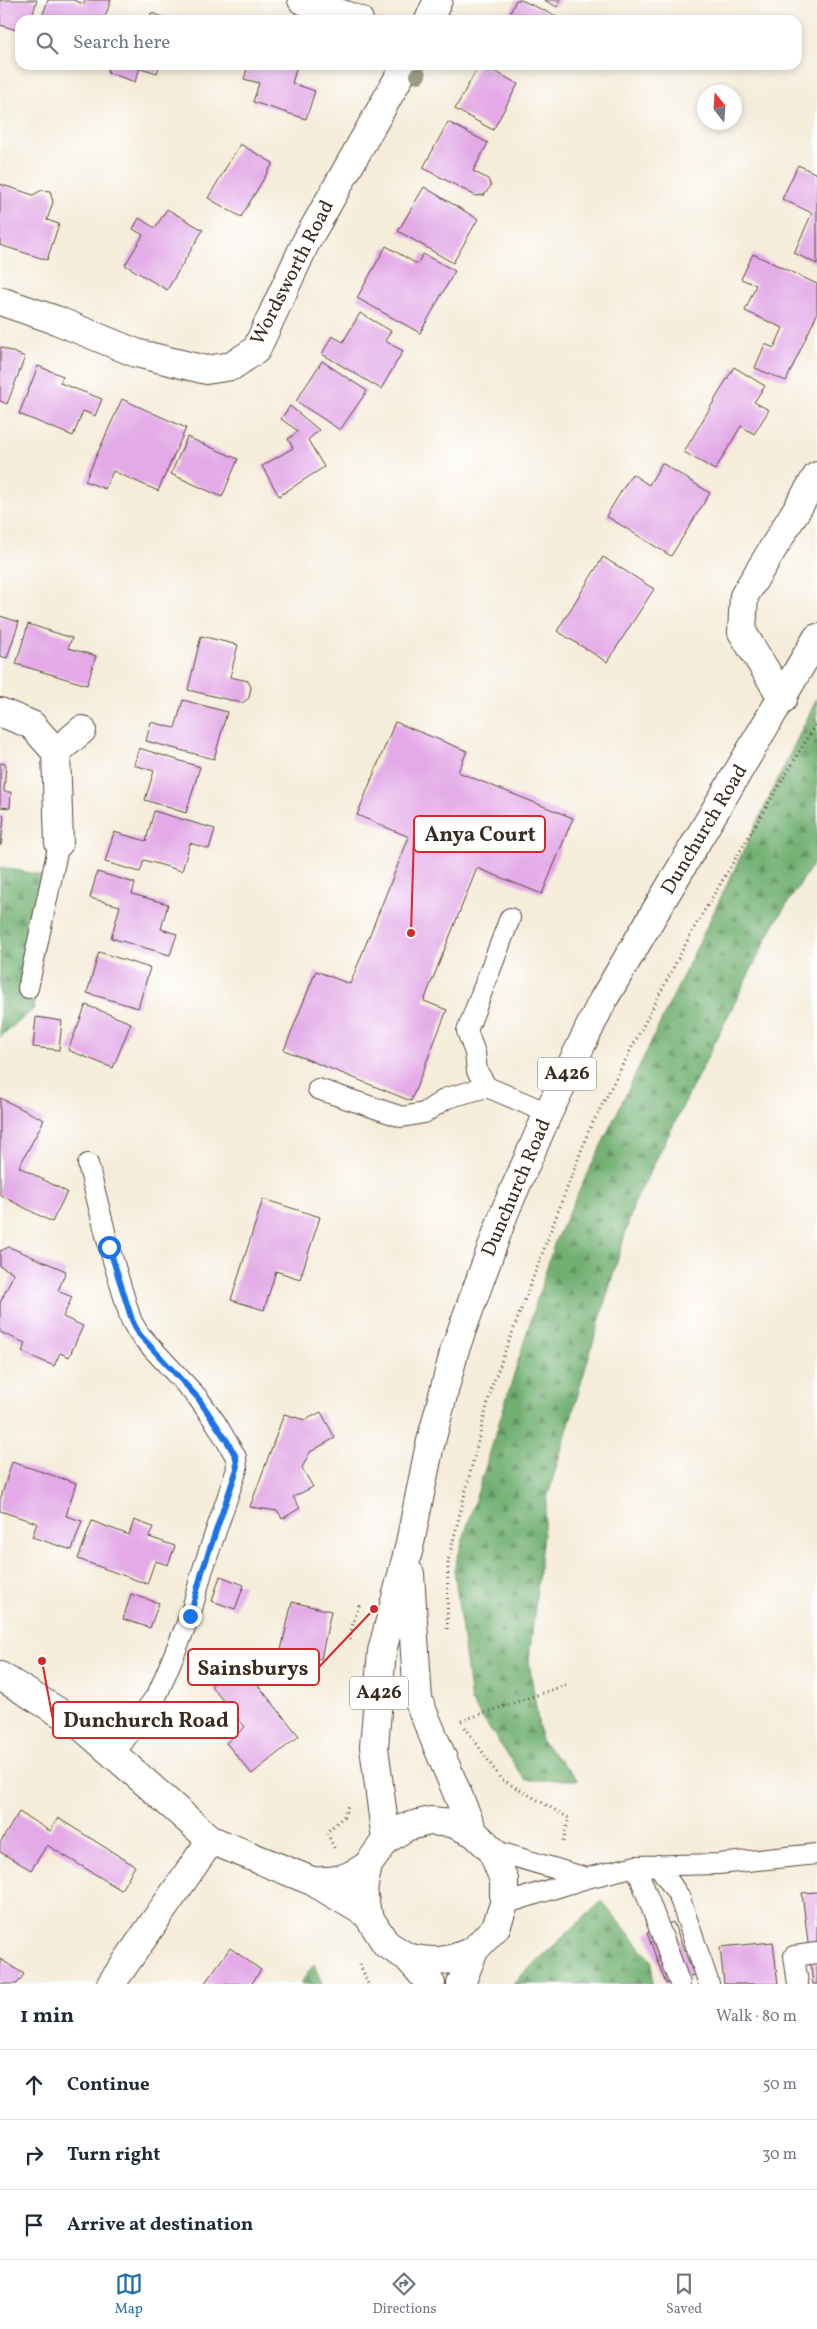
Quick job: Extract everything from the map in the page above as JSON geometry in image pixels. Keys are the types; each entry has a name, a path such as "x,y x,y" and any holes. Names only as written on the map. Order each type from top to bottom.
{"main road":[{"path":"302,0 345,15"},
{"path":"431,15 438,0"},
{"name":"Wordsworth Road","path":"0,301 56,320 136,352 206,370 232,366 256,350 306,242 403,70"},
{"path":"783,698 742,632 744,596 817,476"},
{"name":"Dunchurch Road","path":"386,1840 374,1747 382,1651 409,1548 429,1449 455,1349 504,1211 548,1113 603,1000 817,638"},
{"path":"0,712 32,725 56,752 59,843"},
{"path":"56,752 82,730"},
{"name":"Dunchurch Road","path":"407,1957 428,1962 452,1960 474,1950 496,1927 504,1904 504,1880 483,1842 418,1700 409,1548"},
{"path":"0,1676 80,1725 211,1840 312,1882 367,1914"},
{"name":"Dunchurch Road","path":"431,1984 407,1957 386,1944 367,1914 363,1890 368,1865 386,1840 406,1827 430,1821 452,1823 483,1842"},
{"path":"111,1984 211,1840"},
{"path":"312,1882 332,1882 351,1877 368,1865"},
{"name":"Dunchurch Road","path":"461,1984 474,1950"}],"lane":[{"path":"28,988 59,843"},
{"path":"510,918 467,1031 475,1053 477,1071 487,1087 548,1113"},
{"path":"318,1090 402,1118 424,1113 447,1098 487,1087"},
{"path":"88,1164 109,1247 132,1320 139,1334 198,1398 212,1417 236,1457 237,1469 202,1572 190,1616 158,1693 114,1755"},
{"path":"483,1842 587,1878"},
{"path":"504,1904 587,1878 636,1866 718,1864 817,1854"},
{"path":"658,1865 678,1896 709,1984"},
{"path":"636,1866 680,1984"},
{"path":"798,1984 794,1956 817,1952"}],"path":[{"path":"447,1639 448,1561 492,1386 589,1130 694,928 817,722"},
{"path":"461,1721 566,1685"}],"green space":[{"path":"817,698 817,858 773,926 634,1204 547,1499 529,1661 541,1740 578,1780 525,1780 471,1702 454,1569 555,1241"},
{"path":"0,867 51,877 34,1009 0,1037"},
{"path":"602,1901 652,1961 652,1984 512,1984"},
{"path":"314,1964 322,1984 300,1984"}],"building":[{"path":"0,0 37,0 32,15 15,15 15,30 0,25"},
{"path":"48,0 73,0 84,4 85,0 111,0 106,15 43,15"},
{"path":"516,0 521,0 554,15 509,15"},
{"path":"544,0 561,0 557,7"},
{"path":"108,70 139,70 135,82 107,72"},
{"path":"147,70 158,70 157,73"},
{"path":"247,70 296,70 292,83 315,91 306,119 253,102 259,83 244,79"},
{"path":"476,70 492,70 518,84 493,130 455,109"},
{"path":"448,122 488,143 473,171 488,179 491,186 484,195 476,196 423,168"},
{"path":"240,144 273,163 241,217 208,198"},
{"path":"798,165 817,174 817,264 794,253 812,213 782,199"},
{"path":"0,184 33,195 42,190 50,191 53,202 47,220 59,224 47,260 0,245"},
{"path":"424,187 478,219 453,263 398,231"},
{"path":"167,209 203,230 167,290 125,265 143,235 133,229 139,218 155,228"},
{"path":"386,246 417,264 423,254 455,271 420,333 357,298"},
{"path":"753,254 817,284 817,314 786,381 755,368 765,344 774,348 783,328 745,311 756,285 741,279"},
{"path":"360,313 391,331 385,341 403,351 381,389 322,354 332,336 343,342"},
{"path":"0,347 25,357 7,404 0,401"},
{"path":"322,361 367,391 340,430 296,401"},
{"path":"38,366 63,376 60,383 102,399 95,416 83,411 73,436 19,414"},
{"path":"734,367 765,386 754,402 769,410 754,434 741,426 715,470 684,452"},
{"path":"122,399 186,428 158,491 113,471 105,489 85,481"},
{"path":"290,406 319,430 308,440 324,467 279,496 262,466 293,448 288,439 298,431 281,419"},
{"path":"187,437 238,459 222,497 171,474"},
{"path":"662,463 710,493 671,556 606,516 632,474 649,485"},
{"path":"603,557 654,589 607,662 557,631"},
{"path":"0,616 19,622 7,658 0,656"},
{"path":"28,624 72,638 68,648 96,656 87,685 16,664"},
{"path":"201,636 238,645 230,677 248,681 251,687 249,698 242,703 188,690"},
{"path":"183,700 227,712 214,759 146,741 151,722 175,728"},
{"path":"395,722 467,751 458,772 573,818 542,894 477,868 424,1001 447,1010 411,1101 284,1050 316,971 350,984 409,837 357,815"},
{"path":"139,748 200,767 186,813 145,800 154,771 134,765"},
{"path":"0,763 6,764 4,792 11,792 10,808 0,807"},
{"path":"154,811 215,829 209,849 190,843 182,871 144,860 140,872 105,862 114,832 146,841"},
{"path":"0,815 4,815 1,845 0,845"},
{"path":"97,872 135,883 132,894 168,904 161,929 177,934 170,955 111,938 120,906 90,898"},
{"path":"99,952 150,968 138,1008 87,993"},
{"path":"86,1005 131,1023 113,1068 68,1050"},
{"path":"36,1017 62,1021 59,1050 33,1047"},
{"path":"0,1098 44,1120 19,1167 67,1192 52,1222 0,1195"},
{"path":"263,1199 320,1217 300,1279 276,1271 264,1310 231,1300"},
{"path":"9,1247 66,1271 58,1291 72,1297 63,1317 83,1326 69,1357 60,1353 54,1366 22,1352 25,1343 0,1332 0,1303 14,1273 0,1266 0,1251"},
{"path":"321,1412 335,1438 310,1452 302,1468 313,1487 293,1497 300,1508 282,1519 278,1511 250,1507 284,1414 305,1420"},
{"path":"12,1462 76,1483 66,1516 82,1521 72,1550 32,1537 37,1523 0,1511 0,1500"},
{"path":"134,1520 153,1527 149,1537 175,1546 168,1565 155,1561 147,1584 78,1559 92,1521 129,1535"},
{"path":"220,1576 244,1585 235,1609 212,1601"},
{"path":"131,1594 159,1603 150,1628 123,1619"},
{"path":"292,1602 331,1611 321,1659 281,1650"},
{"path":"240,1663 299,1736 252,1774 226,1743 245,1727 211,1686"},
{"path":"19,1812 50,1831 58,1818 135,1866 121,1890 47,1845 31,1870 0,1852 0,1843"},
{"path":"817,1892 817,1984 813,1984 802,1893"},
{"path":"673,1922 694,1975 666,1984 647,1933"},
{"path":"773,1942 778,1984 724,1984 720,1947"},
{"path":"230,1948 261,1970 252,1983 254,1984 204,1984"},
{"path":"0,1959 24,1974 17,1984 0,1984"}],"place":[{"name":"Anya Court","path":"411,933"},
{"name":"Sainsburys","path":"374,1609"},
{"name":"Dunchurch Road","path":"42,1661"}],"route":[{"path":"109,1247 132,1320 139,1334 198,1398 216,1423 236,1457 237,1469 202,1572 190,1616"}]}
